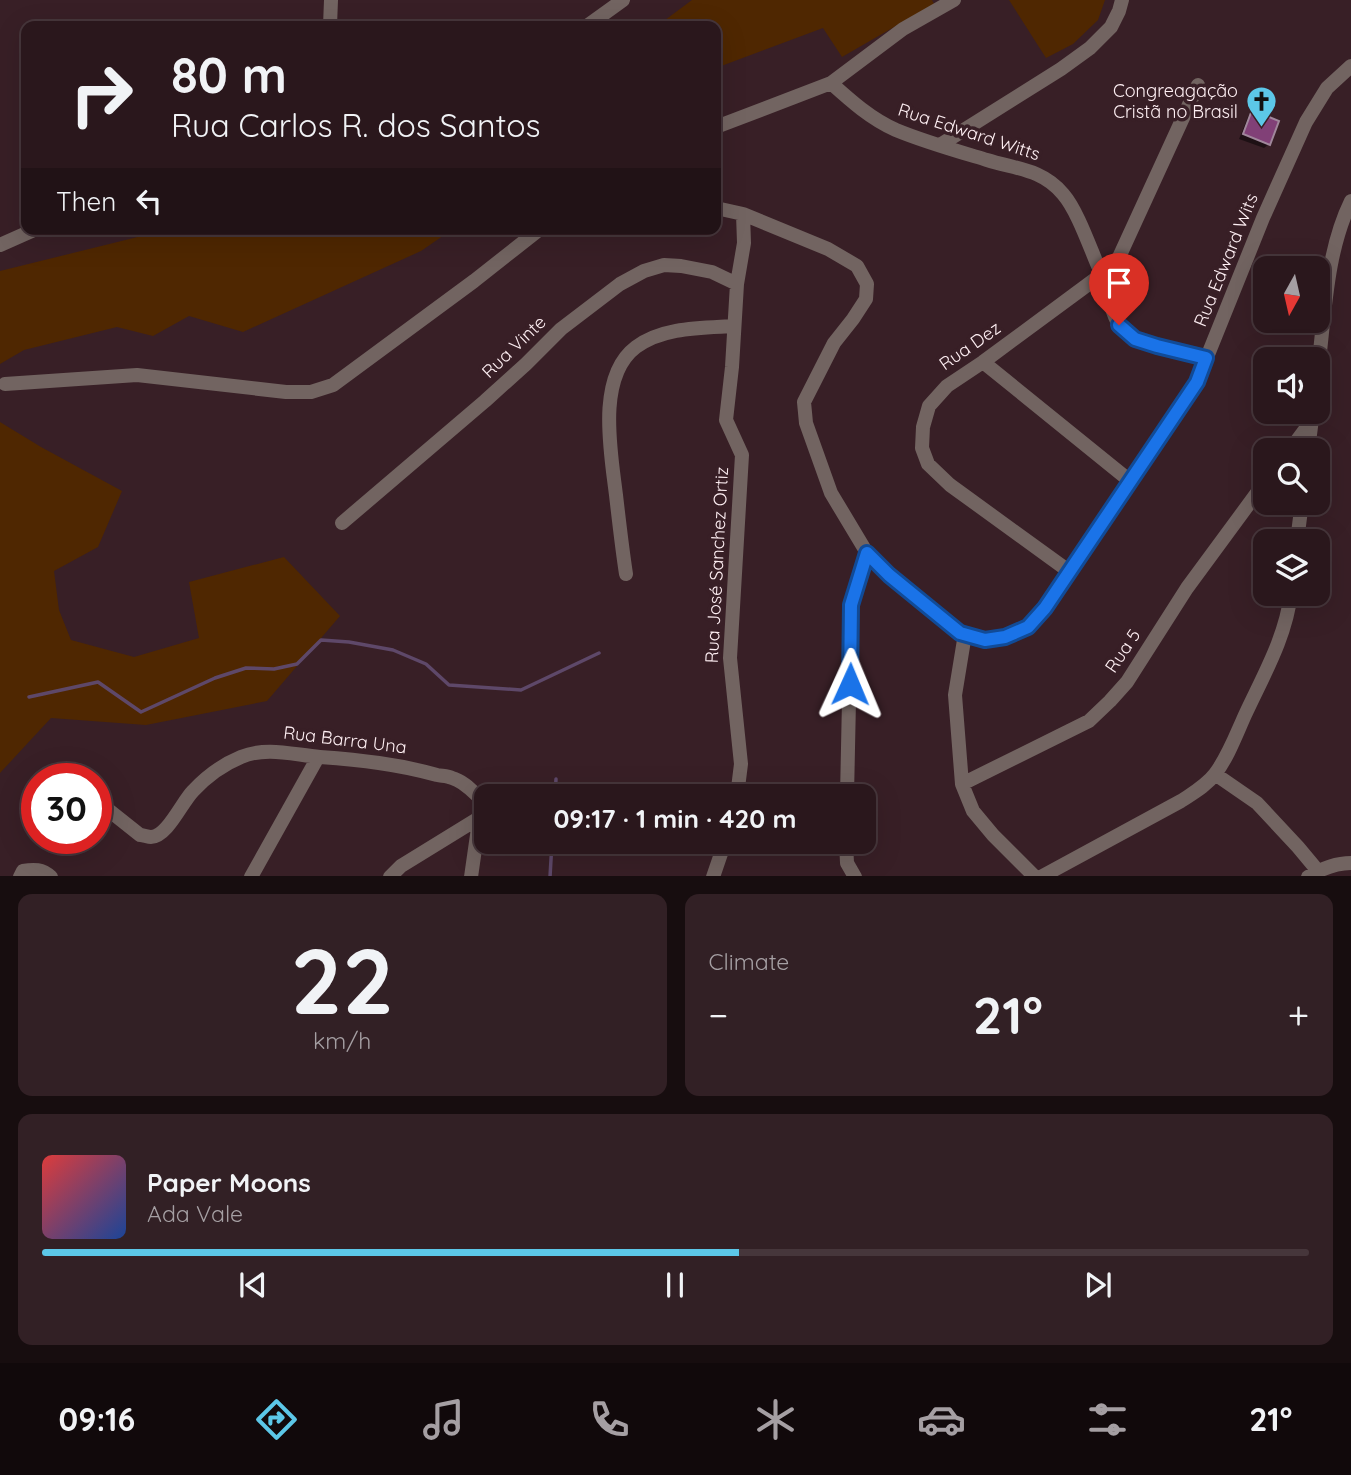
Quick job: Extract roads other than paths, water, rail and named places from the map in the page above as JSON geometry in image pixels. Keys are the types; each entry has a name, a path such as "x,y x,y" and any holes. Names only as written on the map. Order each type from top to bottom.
{"street":[{"path":"330,21 331,0"},
{"path":"594,21 623,0"},
{"path":"721,125 831,83 903,29 954,0"},
{"path":"940,145 1090,48 1111,27 1122,0"},
{"name":"Rua Edward Wits","path":"965,634 985,640 1005,637 1028,627 1070,572 1197,382 1263,218 1306,122 1328,88 1351,66"},
{"name":"Rua Edward Witts","path":"831,83 873,118 895,130 990,161 1026,169 1048,179 1073,208 1096,273"},
{"path":"1106,290 1112,284 1115,266 1198,85"},
{"path":"1321,347 1330,268 1343,217 1351,201"},
{"path":"721,209 743,214 828,249 857,266 867,284 866,299 834,342 804,402 806,423 831,493 867,553 889,575 960,633 965,634 955,695 962,784 973,811 1034,876"},
{"name":"Rua José Sanchez Ortiz","path":"738,784 740,764 730,658 742,455 726,420 737,284 744,243 743,214"},
{"path":"0,244 22,235"},
{"path":"5,384 137,375 286,392 311,392 333,385 532,235"},
{"path":"1106,290 1099,289 1096,273 1101,263 1108,262 1115,266"},
{"name":"Rua Vinte","path":"342,523 485,401 561,329 620,284 644,271 664,265 681,265 712,272 737,284"},
{"name":"Rua Dez","path":"1070,572 950,485 928,464 922,448 923,427 929,406 947,386 983,362 1096,273"},
{"path":"1106,290 1119,325 1135,339 1206,358"},
{"path":"625,574 608,430 610,396 618,373 624,360 635,348 649,340 681,330 734,326"},
{"path":"983,362 1130,481"},
{"name":"Rua 5","path":"962,784 1089,721 1110,701 1127,682 1187,588 1253,498"},
{"path":"847,784 851,605 867,553"},
{"path":"1043,876 1198,791 1215,774 1275,650 1285,627 1289,606"},
{"name":"Rua Barra Una","path":"112,813 140,835 155,836 164,831 192,791 220,768 243,756 270,751 356,759 419,769 453,778 474,793"},
{"path":"252,876 318,757"},
{"path":"1215,774 1257,803 1298,847 1313,874 1351,863"},
{"path":"391,876 401,866 474,821"},
{"path":"471,876 474,854"},
{"path":"713,876 722,854"},
{"path":"847,854 847,863 854,876"},
{"path":"20,876 23,871 35,869 50,876"}],"waterway":[{"path":"29,697 98,682 141,712 215,678 246,668 274,669 297,664 321,640 393,650 426,664 449,685 521,690 599,653"},
{"path":"556,779 556,784"},
{"path":"550,876 551,854"}],"place":[{"name":"Congreagação Cristã no Brasil","path":"1261,128"}]}
